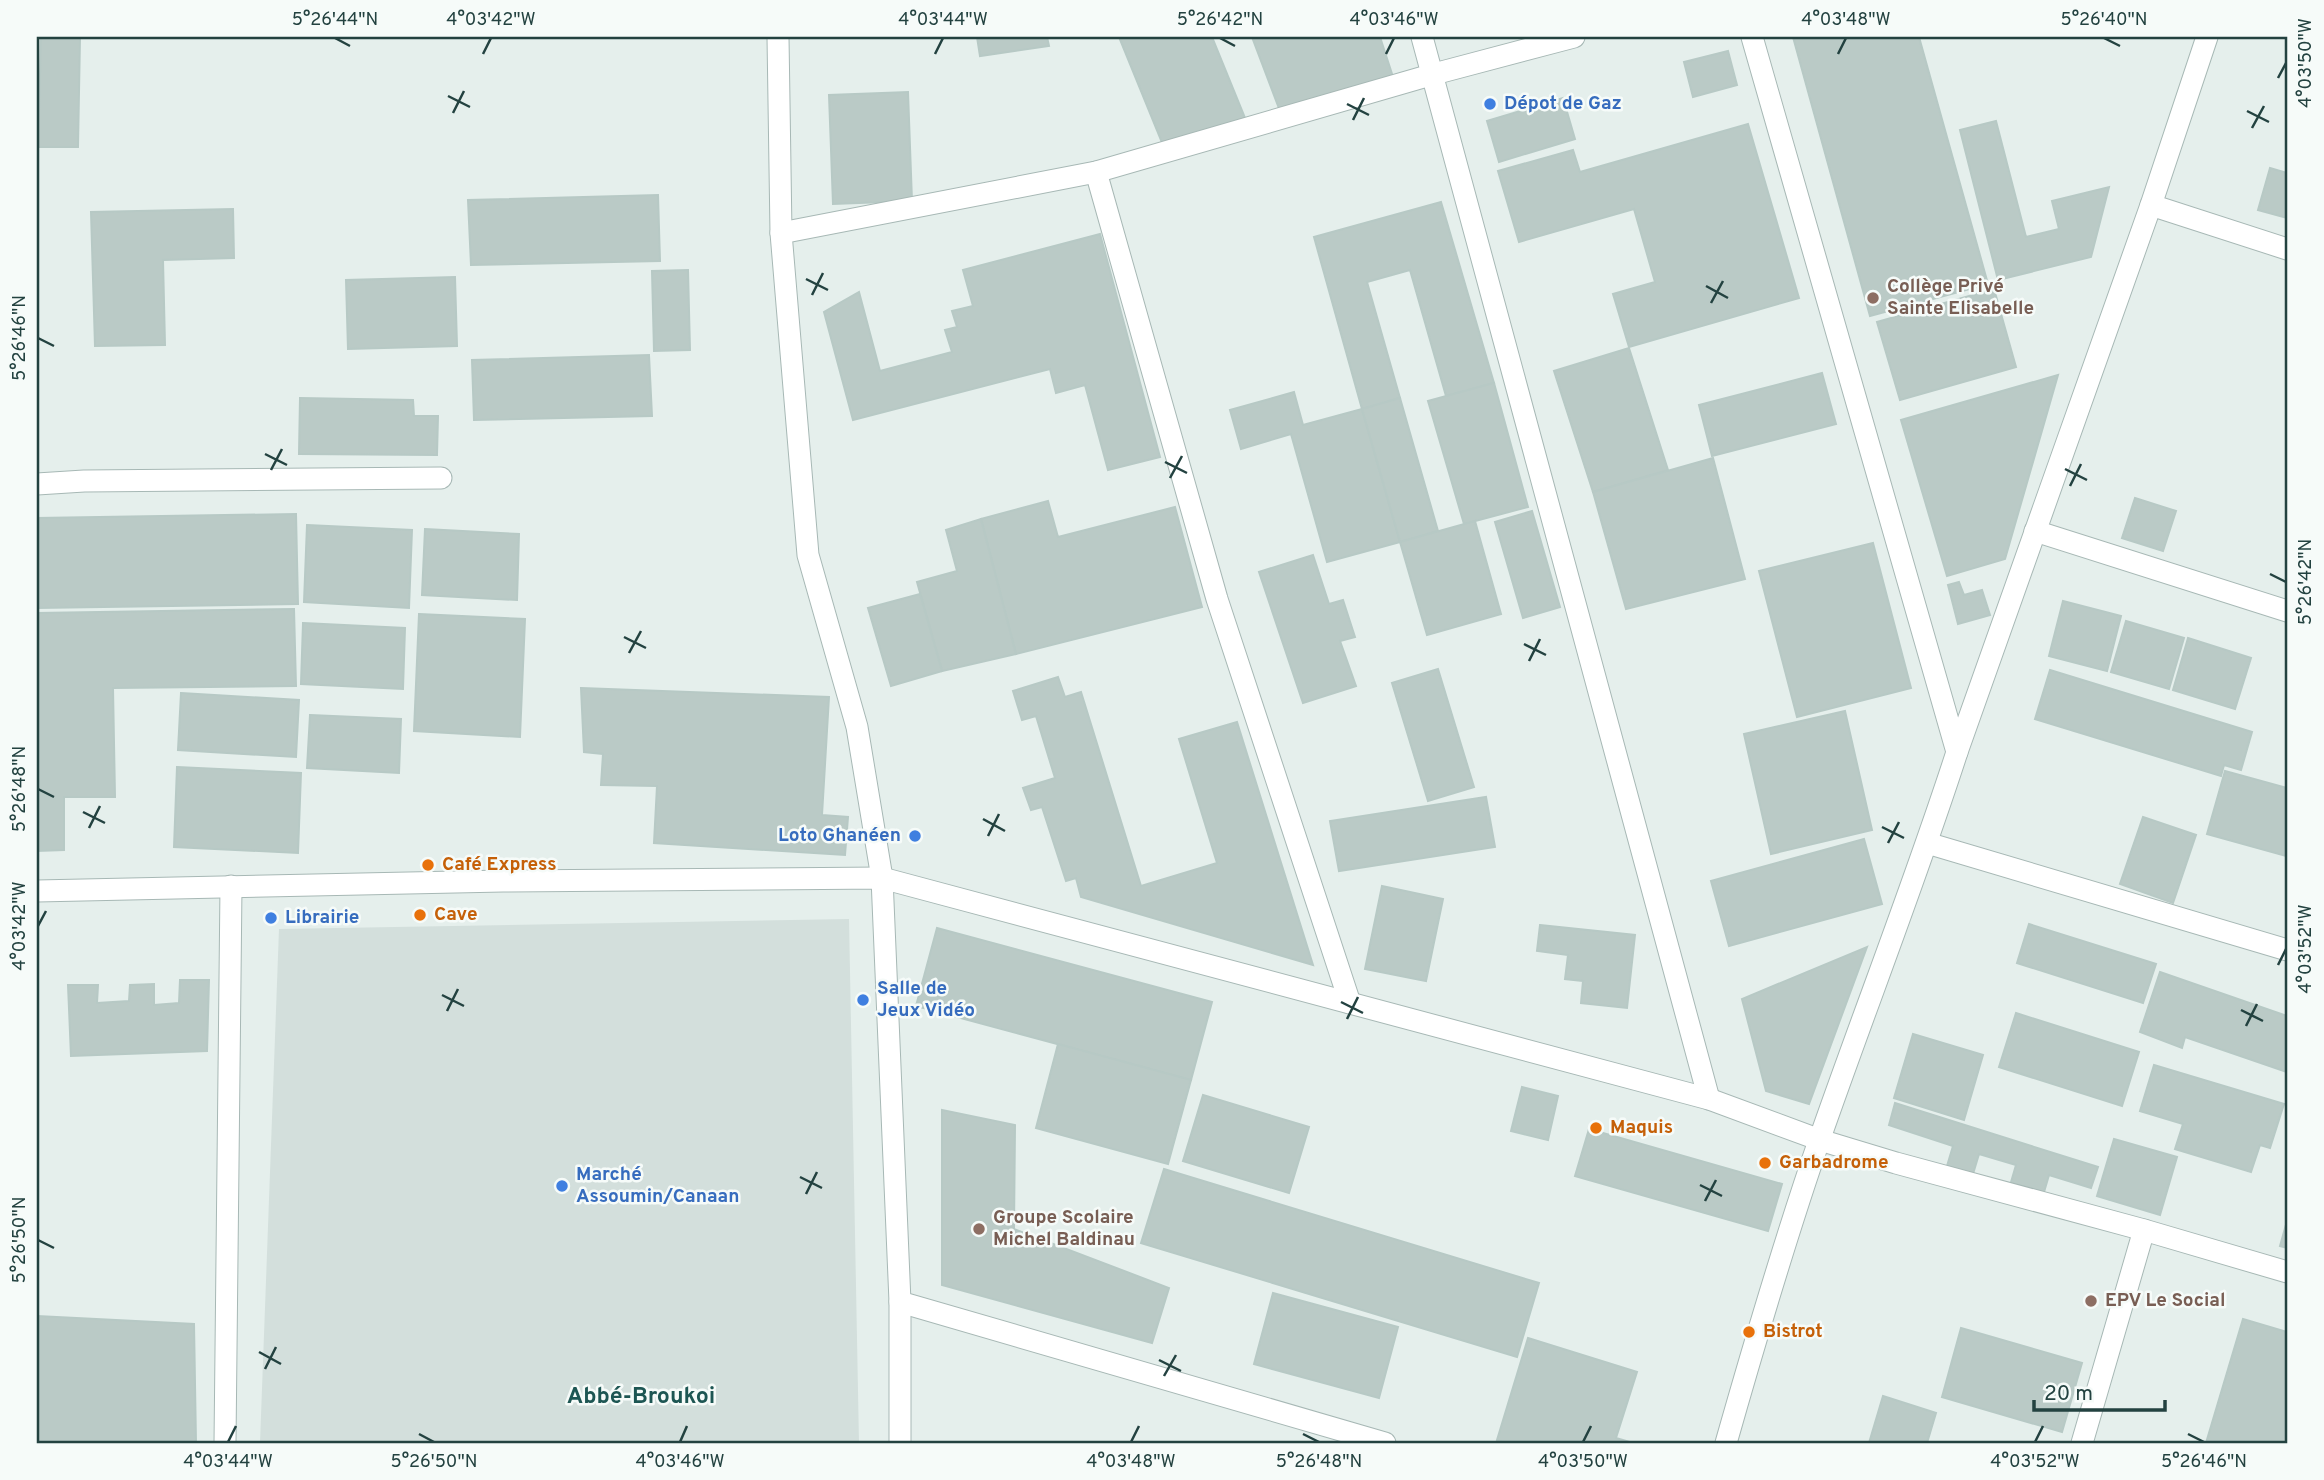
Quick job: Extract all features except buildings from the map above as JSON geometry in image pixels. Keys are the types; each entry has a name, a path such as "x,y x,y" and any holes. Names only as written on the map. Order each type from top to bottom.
{"street":[{"path":"778,37 780,233 808,555 857,727 882,878 900,1302 900,1443"},
{"path":"1422,37 1709,1098"},
{"path":"780,233 1096,172 1434,74 1573,37"},
{"path":"1752,37 1956,752"},
{"path":"1726,1443 1763,1313 1820,1140 2151,205 2207,37"},
{"path":"1096,172 1217,599 1350,1003"},
{"path":"2151,205 2287,249"},
{"path":"37,484 85,481 441,478"},
{"path":"2035,531 2287,611"},
{"path":"1927,843 2287,950"},
{"path":"37,891 503,881 882,878 1709,1098 1820,1140 1895,1163 2144,1230 2287,1272"},
{"path":"225,1443 231,886"},
{"path":"2082,1443 2144,1230"},
{"path":"900,1302 1385,1443"}],"shaded area":[{"name":"Marché Assoumin/Canaan","path":"849,919 859,1443 260,1443 279,929"}],"place":[{"name":"Dépot de Gaz","path":"1490,104"},
{"name":"Collège Privé Sainte Elisabelle","path":"1873,298"},
{"name":"Loto Ghanéen","path":"915,836"},
{"name":"Café Express","path":"428,865"},
{"name":"Cave","path":"420,915"},
{"name":"Librairie","path":"271,918"},
{"name":"Salle de Jeux Vidéo","path":"863,1000"},
{"name":"Maquis","path":"1596,1128"},
{"name":"Garbadrome","path":"1765,1163"},
{"name":"Marché Assoumin/Canaan","path":"562,1186"},
{"name":"Groupe Scolaire Michel Baldinau","path":"979,1229"},
{"name":"EPV Le Social","path":"2091,1301"},
{"name":"Bistrot","path":"1749,1332"}],"district":[{"name":"Abbé-Broukoi","path":"641,1397"}]}
